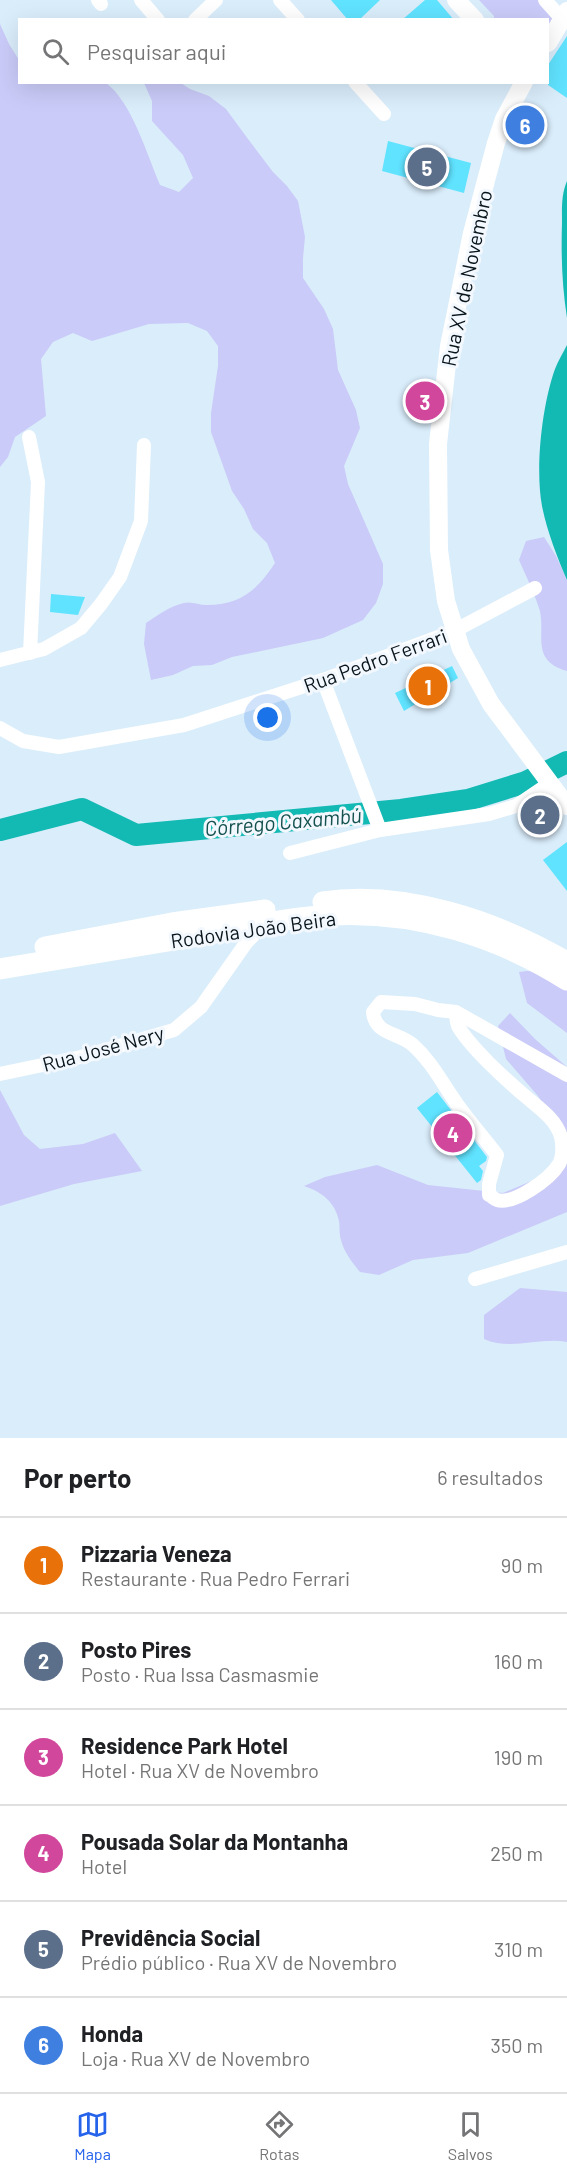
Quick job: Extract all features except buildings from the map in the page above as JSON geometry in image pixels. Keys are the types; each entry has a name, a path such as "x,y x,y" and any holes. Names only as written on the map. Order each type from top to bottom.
{"main road":[{"path":"456,0 473,18"},
{"path":"549,41 565,15"},
{"name":"Rua XV de Novembro","path":"523,84 504,119 496,143 472,233 449,346 438,444 439,550 446,601 461,650 491,704 567,806"},
{"name":"Rodovia João Beira","path":"0,956 172,923 330,901 381,901 441,910 488,923 527,940 567,962"},
{"name":"Rodovia João Beira","path":"0,969 265,923 344,915 385,916 444,926 486,939 518,953 567,980"}],"street":[{"path":"141,0 156,18"},
{"path":"197,18 216,0"},
{"path":"280,0 296,18"},
{"path":"545,0 565,15"},
{"path":"357,84 384,114"},
{"path":"29,437 38,482 30,653"},
{"path":"0,660 44,649 81,628 120,577 141,520 144,445"},
{"name":"Rua Pedro Ferrari","path":"0,728 23,741 59,747 184,725 323,680 454,632 534,588"},
{"path":"323,680 378,826"},
{"path":"290,854 378,826 489,814 516,806 546,777"},
{"name":"Rua José Nery","path":"0,1074 81,1057 174,1030 201,1006 246,943 265,923"},
{"path":"456,1012 457,1023 462,1032 524,1096 549,1115 561,1136 562,1152 559,1164 537,1186 510,1200 496,1200 489,1194 489,1184 497,1155 457,1104 436,1069 411,1044 378,1027 374,1022 373,1012 381,1002 415,1004 456,1012 567,1075"},
{"path":"475,1279 567,1252"}],"shaded area":[{"path":"479,0 538,0 553,17 549,27 549,18 494,18"},
{"path":"0,24 18,58 18,84 107,84 115,92 124,103 138,130 160,185 179,192 193,178 183,155 152,121 152,101 144,84 182,84 209,96 226,109 273,172 298,201 305,237 303,278 324,309 333,329 338,370 356,410 360,428 344,466 348,484 383,564 383,584 376,603 363,620 323,638 232,657 212,665 193,666 173,675 151,680 144,644 146,623 179,604 189,602 219,604 239,599 262,581 275,563 267,543 253,529 232,491 211,432 218,346 207,331 188,323 149,324 92,341 73,333 53,342 41,359 46,416 15,437 8,457 0,467"},
{"path":"567,181 567,318 563,283 562,202"},
{"path":"567,345 567,580 544,515 539,474 546,400 555,369"},
{"path":"544,537 567,580 567,671 555,666 544,653 539,608 519,560 526,541"},
{"path":"519,972 561,973 567,977 567,1033 527,1003"},
{"path":"510,1013 567,1067 567,1212 468,1253 413,1260 379,1275 360,1272 342,1244 339,1221 331,1203 316,1191 304,1186 325,1177 377,1165 428,1185 503,1193 543,1176 566,1161 563,1136 538,1096 506,1059 498,1026"},
{"path":"0,1090 24,1135 40,1149 83,1144 115,1133 142,1171 74,1184 0,1206"},
{"path":"520,1288 567,1292 567,1342 504,1344 484,1339 484,1315"}],"waterway":[{"name":"Córrego Caxambú","path":"0,830 82,809 136,835 401,810 468,800 526,782 567,762"}],"place":[{"name":"Honda","path":"525,125"},
{"name":"Previdência Social","path":"427,167"},
{"name":"Residence Park Hotel","path":"425,401"},
{"name":"Pizzaria Veneza","path":"428,686"},
{"name":"Posto Pires","path":"540,815"},
{"name":"Pousada Solar da Montanha","path":"453,1133"}]}
